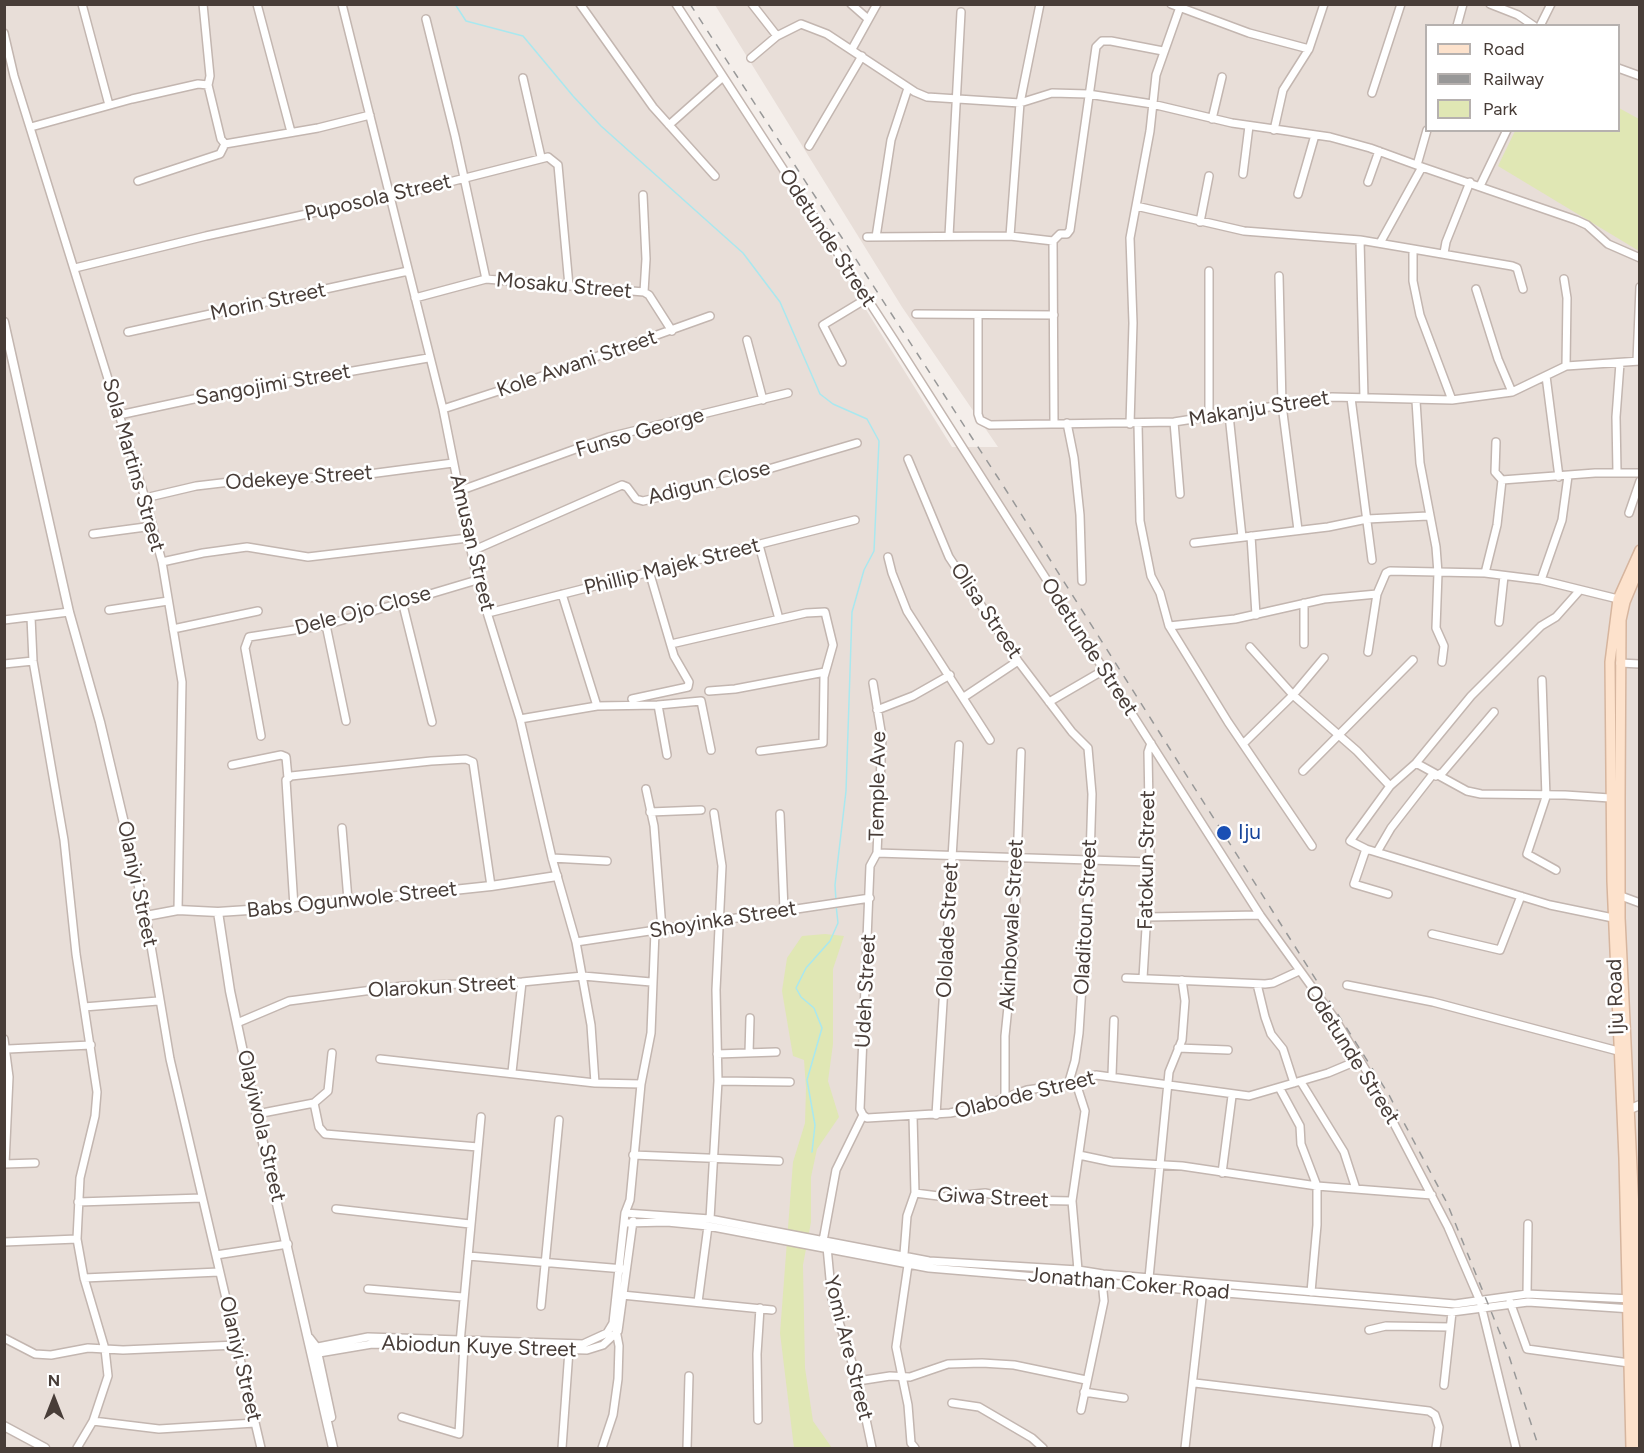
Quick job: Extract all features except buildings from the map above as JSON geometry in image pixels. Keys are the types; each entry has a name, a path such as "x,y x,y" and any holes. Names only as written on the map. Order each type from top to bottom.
{"main road":[{"name":"Iju Road","path":"1639,1449 1639,1343 1633,1304 1612,918 1610,652 1618,599 1640,550"},
{"name":"Iju Road","path":"1631,1449 1629,1363 1637,1242 1621,896 1620,663 1621,620 1636,584 1640,566"}],"street":[{"path":"82,4 109,105"},
{"path":"202,4 210,76 208,85 221,139 225,144"},
{"path":"257,4 291,132"},
{"name":"Amusan Street","path":"342,4 428,358 443,409 477,580 520,719 552,858 576,942 593,1047 595,1083"},
{"path":"580,4 669,125 715,176"},
{"name":"Odetunde Street","path":"676,4 1260,915 1335,1019 1359,1060 1432,1195 1480,1301 1516,1449"},
{"path":"752,4 777,36"},
{"path":"850,4 868,19"},
{"path":"852,49 877,4"},
{"path":"1010,236 1020,103 1040,4"},
{"path":"1171,4 1249,33 1309,49"},
{"path":"1274,130 1283,90 1309,49 1324,4"},
{"path":"1372,93 1401,4"},
{"path":"1458,24 1464,4"},
{"path":"1490,4 1529,24"},
{"path":"1541,24 1551,4"},
{"path":"1180,8 1163,51 1130,238 1134,424 1140,522 1151,576 1160,593 1168,626 1243,744 1312,846"},
{"path":"949,236 961,12"},
{"path":"426,19 486,279"},
{"path":"751,58 793,25 807,25 852,49 908,88 927,97 1020,103 1052,93 1088,94 1152,104 1249,126 1315,135 1379,151 1587,225 1608,244 1640,258"},
{"name":"Sola Martins Street","path":"4,33 14,76 146,498 162,562 182,682 178,910"},
{"path":"1054,423 1053,241 1060,234 1067,234 1070,230 1096,46 1102,41 1111,40 1163,51"},
{"path":"809,146 862,56"},
{"path":"1620,69 1640,75"},
{"path":"669,125 723,77"},
{"path":"1212,119 1222,77"},
{"path":"524,78 541,157 554,159 558,165 569,286"},
{"path":"31,127 109,105 198,84 208,85"},
{"path":"876,237 891,140 908,88"},
{"path":"225,144 370,115"},
{"path":"1243,174 1249,126"},
{"path":"1380,243 1419,166 1427,132"},
{"path":"1480,186 1506,132"},
{"path":"1298,194 1315,135"},
{"path":"138,181 220,154 225,144"},
{"path":"1368,182 1379,151"},
{"name":"Puposola Street","path":"75,268 206,236 390,197 541,157"},
{"path":"1200,222 1209,176"},
{"path":"1444,253 1446,242 1470,182"},
{"path":"643,195 646,259 644,292 649,295 672,331"},
{"path":"1136,206 1200,222 1266,234 1360,240 1512,266 1517,268 1523,289"},
{"path":"867,237 1010,236 1053,241"},
{"path":"1360,240 1364,399"},
{"path":"1413,249 1413,281 1417,306 1452,400"},
{"name":"Morin Street","path":"128,332 408,271"},
{"path":"1209,271 1209,417"},
{"path":"1279,276 1282,405 1298,530"},
{"name":"Mosaku Street","path":"415,298 486,279 644,292"},
{"path":"1563,279 1567,298 1566,366"},
{"path":"1638,361 1640,287"},
{"path":"1476,289 1498,359 1512,392"},
{"path":"842,362 823,325 866,299"},
{"path":"916,314 1054,315"},
{"name":"Makanju Street","path":"978,315 980,420 990,425 1174,422 1332,397 1416,401 1452,400 1512,392 1566,366 1638,361"},
{"name":"Kole Awani Street","path":"443,409 710,316"},
{"name":"Olaniyi Street","path":"4,322 8,350 69,612 100,722 146,916 158,1001 261,1449"},
{"path":"747,340 763,400"},
{"name":"Sangojimi Street","path":"119,415 204,397 428,358"},
{"path":"1617,472 1616,417 1620,363"},
{"path":"1546,376 1559,477"},
{"name":"Funso George","path":"459,491 609,437 788,393"},
{"path":"1351,398 1372,560"},
{"path":"1416,401 1420,463 1428,516 1436,547 1438,573 1435,618 1436,628 1444,646 1442,662"},
{"path":"1229,415 1242,537"},
{"path":"1174,422 1180,494"},
{"path":"1067,423 1074,458 1080,515 1082,581"},
{"path":"1485,573 1497,525 1502,480 1495,472 1496,442"},
{"name":"Adigun Close","path":"472,551 622,485 627,487 636,499 643,501 731,480 857,443"},
{"name":"Olisa Street","path":"908,459 950,557 1018,661 1088,748"},
{"name":"Odekeye Street","path":"146,498 196,486 247,480 354,476 453,463"},
{"path":"1502,480 1617,472 1640,473"},
{"path":"1541,580 1563,514 1568,476"},
{"path":"1629,513 1640,481"},
{"path":"1194,543 1367,519 1428,516"},
{"name":"Phillip Majek Street","path":"488,613 855,520"},
{"path":"93,534 153,526"},
{"path":"1251,536 1256,615"},
{"path":"162,562 247,547 308,557 468,538"},
{"path":"759,545 779,619"},
{"path":"888,557 907,611 990,740"},
{"path":"632,699 688,687 689,682 671,644 649,571"},
{"path":"1368,652 1377,594 1383,585 1386,573 1390,571 1485,573 1541,580 1618,599"},
{"path":"1499,622 1504,576"},
{"name":"Dele Ojo Close","path":"261,736 245,648 249,637 326,625 477,580"},
{"path":"1580,590 1556,617 1541,626 1471,696 1416,764 1390,786 1351,837 1352,844 1366,849 1521,896 1612,918"},
{"path":"562,594 597,706"},
{"path":"1168,626 1256,615 1304,603 1377,594"},
{"path":"109,610 168,601"},
{"path":"402,601 432,722"},
{"path":"1304,603 1304,645"},
{"path":"173,629 258,611"},
{"path":"671,644 820,611 827,615 833,645 825,672 823,743 760,751"},
{"path":"4,620 69,612"},
{"path":"31,617 33,661 64,840 69,901 97,1092 95,1116 80,1178 77,1239 84,1278 105,1349 108,1376 93,1421 77,1449"},
{"path":"326,625 346,721"},
{"path":"1250,647 1293,695 1340,735 1390,786"},
{"path":"1243,744 1293,695 1324,658"},
{"path":"1303,771 1413,660"},
{"path":"4,664 33,661"},
{"path":"964,697 1018,661"},
{"path":"1620,663 1640,664"},
{"path":"1049,702 1104,670"},
{"path":"709,691 735,689 825,672"},
{"path":"877,710 914,696 950,675"},
{"path":"1542,680 1546,797 1527,854 1556,870"},
{"name":"Temple Ave","path":"873,683 882,737 877,854"},
{"path":"520,719 597,706 658,705 702,701 711,750"},
{"path":"658,705 667,755"},
{"path":"1377,852 1391,828 1434,775 1443,772 1494,712"},
{"name":"Fatokun Street","path":"1143,978 1150,862 1148,752 1151,743"},
{"name":"Ololade Street","path":"936,1115 959,745"},
{"name":"Oladitoun Street","path":"1072,1084 1079,1033 1090,858 1092,794 1088,748"},
{"name":"Akinbowale Street","path":"1005,1097 1005,1036 1014,948 1021,752"},
{"path":"232,765 280,755 286,757 288,778 284,788 294,907"},
{"path":"288,778 431,761 466,759 472,762 491,886"},
{"path":"1416,764 1467,791 1481,794 1611,798"},
{"path":"602,1449 613,1414 616,1390 618,1331 633,1155 641,1084 651,1033 651,982 658,930 654,826 646,789"},
{"path":"650,812 701,810"},
{"path":"698,1302 709,1222 718,1081 716,990 722,855 714,813"},
{"path":"780,814 784,910"},
{"path":"342,828 348,900"},
{"path":"1366,849 1354,884 1388,894"},
{"path":"877,854 952,858 1090,858 1150,862"},
{"name":"Udeh Street","path":"863,1115 860,1109 870,866 877,854"},
{"path":"552,858 607,861"},
{"name":"Babs Ogunwole Street","path":"146,916 178,910 218,912 294,907 491,886 557,876"},
{"path":"1432,934 1500,950 1521,896"},
{"path":"1621,896 1640,903"},
{"name":"Shoyinka Street","path":"576,942 870,898"},
{"name":"Olayiwola Street","path":"218,912 237,1023 313,1351"},
{"path":"1148,917 1260,915"},
{"path":"1126,978 1257,984 1274,983 1299,971"},
{"name":"Olarokun Street","path":"237,1023 290,1001 403,986 522,982 583,976 651,982"},
{"path":"1149,1278 1171,1062 1182,1040 1185,1000 1182,980"},
{"path":"512,1072 522,982"},
{"path":"1257,984 1264,1017 1271,1034 1283,1049 1298,1083 1344,1152 1356,1189"},
{"path":"1347,985 1433,1002 1618,1051"},
{"path":"84,1007 158,1001"},
{"path":"749,1053 750,1018"},
{"path":"1112,1075 1114,1020"},
{"path":"4,1038 8,1049 5,1164 35,1163"},
{"path":"8,1049 90,1045"},
{"path":"1178,1048 1228,1050"},
{"path":"717,1053 776,1052"},
{"path":"257,1114 314,1102 328,1091 332,1053"},
{"path":"380,1059 595,1083 641,1084"},
{"name":"Olabode Street","path":"863,1115 867,1118 936,1115 979,1107 1027,1090 1072,1084 1096,1075 1112,1075 1232,1096 1262,1095 1359,1060"},
{"path":"718,1081 790,1082"},
{"path":"1072,1084 1085,1111 1072,1201 1078,1270"},
{"path":"1280,1089 1300,1126 1301,1144 1317,1186 1317,1225 1311,1292"},
{"path":"1222,1173 1232,1096"},
{"path":"314,1102 318,1127 325,1134 478,1147"},
{"path":"1630,1109 1640,1105"},
{"name":"Yomi Are Street","path":"863,1115 836,1170 825,1244 832,1300 858,1381 872,1449"},
{"path":"904,1254 907,1216 915,1193 913,1116"},
{"path":"402,1417 459,1434 464,1297 481,1117"},
{"path":"541,1306 559,1120"},
{"path":"633,1155 779,1161"},
{"path":"1079,1155 1112,1162 1159,1165 1317,1186 1432,1195"},
{"name":"Giwa Street","path":"915,1193 946,1197 985,1193 1018,1200 1072,1201"},
{"path":"78,1202 202,1198"},
{"path":"336,1209 470,1224"},
{"name":"Jonathan Coker Road","path":"629,1213 709,1222 825,1244 908,1265 1452,1312 1482,1310 1528,1302 1633,1304"},
{"name":"Jonathan Coker Road","path":"628,1223 709,1222"},
{"path":"1527,1294 1528,1224"},
{"path":"4,1242 77,1239"},
{"path":"216,1255 288,1244"},
{"name":"Jonathan Coker Road","path":"825,1244 904,1254 909,1258 929,1261 1078,1270 1455,1304 1527,1294 1633,1304"},
{"path":"468,1256 623,1269"},
{"path":"908,1265 896,1347 908,1405 911,1443 915,1449"},
{"path":"84,1278 219,1272"},
{"path":"1081,1410 1104,1301 1102,1281"},
{"path":"368,1289 464,1297"},
{"path":"1185,1449 1195,1383 1203,1289"},
{"path":"621,1295 771,1310"},
{"path":"618,1331 611,1327 621,1295"},
{"path":"1506,1296 1527,1349 1629,1363"},
{"path":"758,1420 760,1308"},
{"path":"1444,1385 1452,1312"},
{"path":"1370,1330 1386,1326 1450,1327"},
{"name":"Abiodun Kuye Street","path":"313,1351 372,1344 584,1344 599,1339 611,1327"},
{"name":"Abiodun Kuye Street","path":"462,1343 569,1350 593,1348 608,1342 618,1331"},
{"path":"4,1338 34,1354 51,1355 88,1348 237,1345"},
{"path":"562,1449 569,1350"},
{"path":"313,1351 333,1449"},
{"path":"313,1351 338,1449"},
{"path":"858,1381 910,1377 948,1364 982,1363 1014,1365 1086,1380"},
{"path":"687,1449 689,1376"},
{"path":"1195,1383 1429,1411 1435,1415 1439,1427 1436,1449"},
{"path":"1084,1392 1124,1398"},
{"path":"952,1403 979,1407 1032,1438 1040,1448"},
{"path":"93,1421 159,1429 255,1423"},
{"path":"4,1426 45,1449"}],"shaded area":[{"path":"5,5 675,5 952,447 998,447 902,307 715,5 1639,5 1639,1448 5,1448"}],"green space":[{"path":"1620,109 1639,119 1639,251 1498,166 1515,132 1620,132"},
{"path":"825,934 844,936 833,969 833,1044 828,1081 839,1117 817,1149 811,1177 811,1222 803,1265 805,1368 813,1421 832,1448 794,1448 780,1333 793,1162 805,1123 806,1088 804,1060 793,1056 782,991 787,958 802,936"}],"waterway":[{"path":"455,4 466,21 523,36 601,126 743,253 780,302 820,394 833,404 867,419 879,441 874,551 864,570 852,612 846,791 835,885 836,901"},
{"path":"812,1152 815,1125 807,1080 822,1028 814,1008 801,997 796,988 806,968 830,941 838,923 836,905"}],"railway":[{"path":"690,4 1004,487 1389,1095 1447,1203 1508,1353 1539,1448"}],"place":[{"name":"Iju","path":"1224,833"}]}
